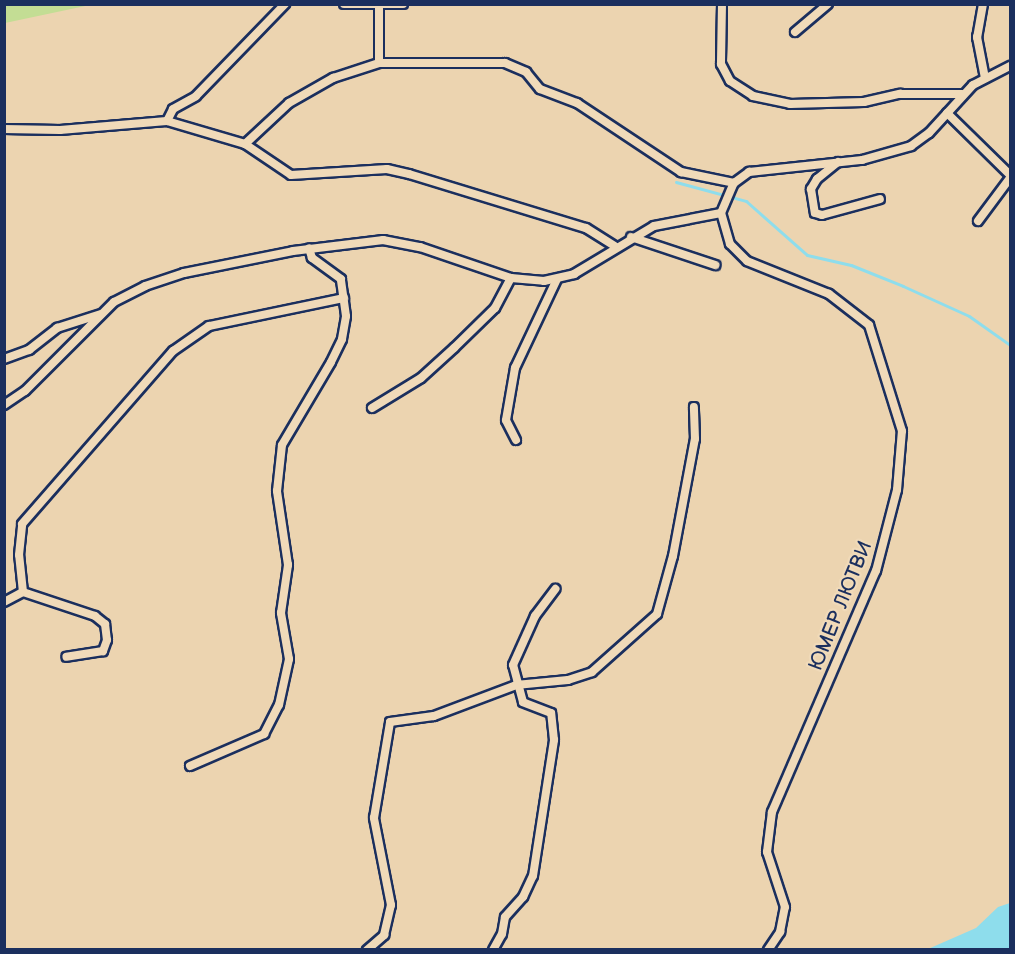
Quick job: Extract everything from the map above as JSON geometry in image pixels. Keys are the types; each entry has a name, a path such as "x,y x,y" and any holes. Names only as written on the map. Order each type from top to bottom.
{"street":[{"path":"168,121 173,109 196,96 285,4"},
{"path":"344,4 403,4"},
{"path":"722,4 721,64 730,81 753,96 790,104 864,102 900,94 962,94"},
{"path":"795,32 828,4"},
{"path":"983,4 977,37 985,78"},
{"path":"379,5 379,63"},
{"path":"245,144 289,103 333,78 379,63 516,65 540,89 578,103 681,172 732,187"},
{"path":"4,405 25,391 101,314 128,294 184,273 309,248 367,241 400,243 525,282 557,279 574,274 615,246 654,226 721,213 732,187 757,170 839,162 911,146 947,113 962,94 985,78 1011,66"},
{"path":"947,113 1011,176 994,195 978,221"},
{"path":"4,129 60,130 168,121 245,144 291,175 387,169 586,228 615,246"},
{"path":"839,162 817,179 811,189 815,213 822,215 880,199"},
{"name":"ЮМЕР ЛЮТВИ","path":"721,213 730,244 747,261 828,294 869,325 902,432 897,490 876,571 772,812 767,852 785,907 780,932 768,950"},
{"path":"631,237 715,265"},
{"path":"190,766 264,734 279,705 289,659 281,613 288,565 278,491 280,456 282,445 342,339 346,316 341,279 312,258 309,248"},
{"path":"372,408 421,378 454,348 495,308 511,278"},
{"path":"516,440 506,420 515,368 557,279"},
{"path":"23,592 20,555 22,524 173,351 209,326 344,298"},
{"path":"4,359 29,350 57,328 101,314"},
{"path":"367,950 384,935 391,905 374,818 390,722 434,716 516,685 568,680 591,672 657,614 673,556 695,439 694,407"},
{"path":"492,950 502,934 505,917 523,897 533,876 554,740 551,713 523,702 516,685 513,665 521,642 555,589"},
{"path":"4,602 23,592 95,616 105,624 107,640 104,651 66,657"}],"green space":[{"path":"5,4 90,4 90,5 5,23"}],"water":[{"path":"1010,903 1010,949 928,949 976,928 998,907"}],"waterway":[{"path":"676,182 746,201 807,255 851,265 903,286 969,316 1010,345"}]}
